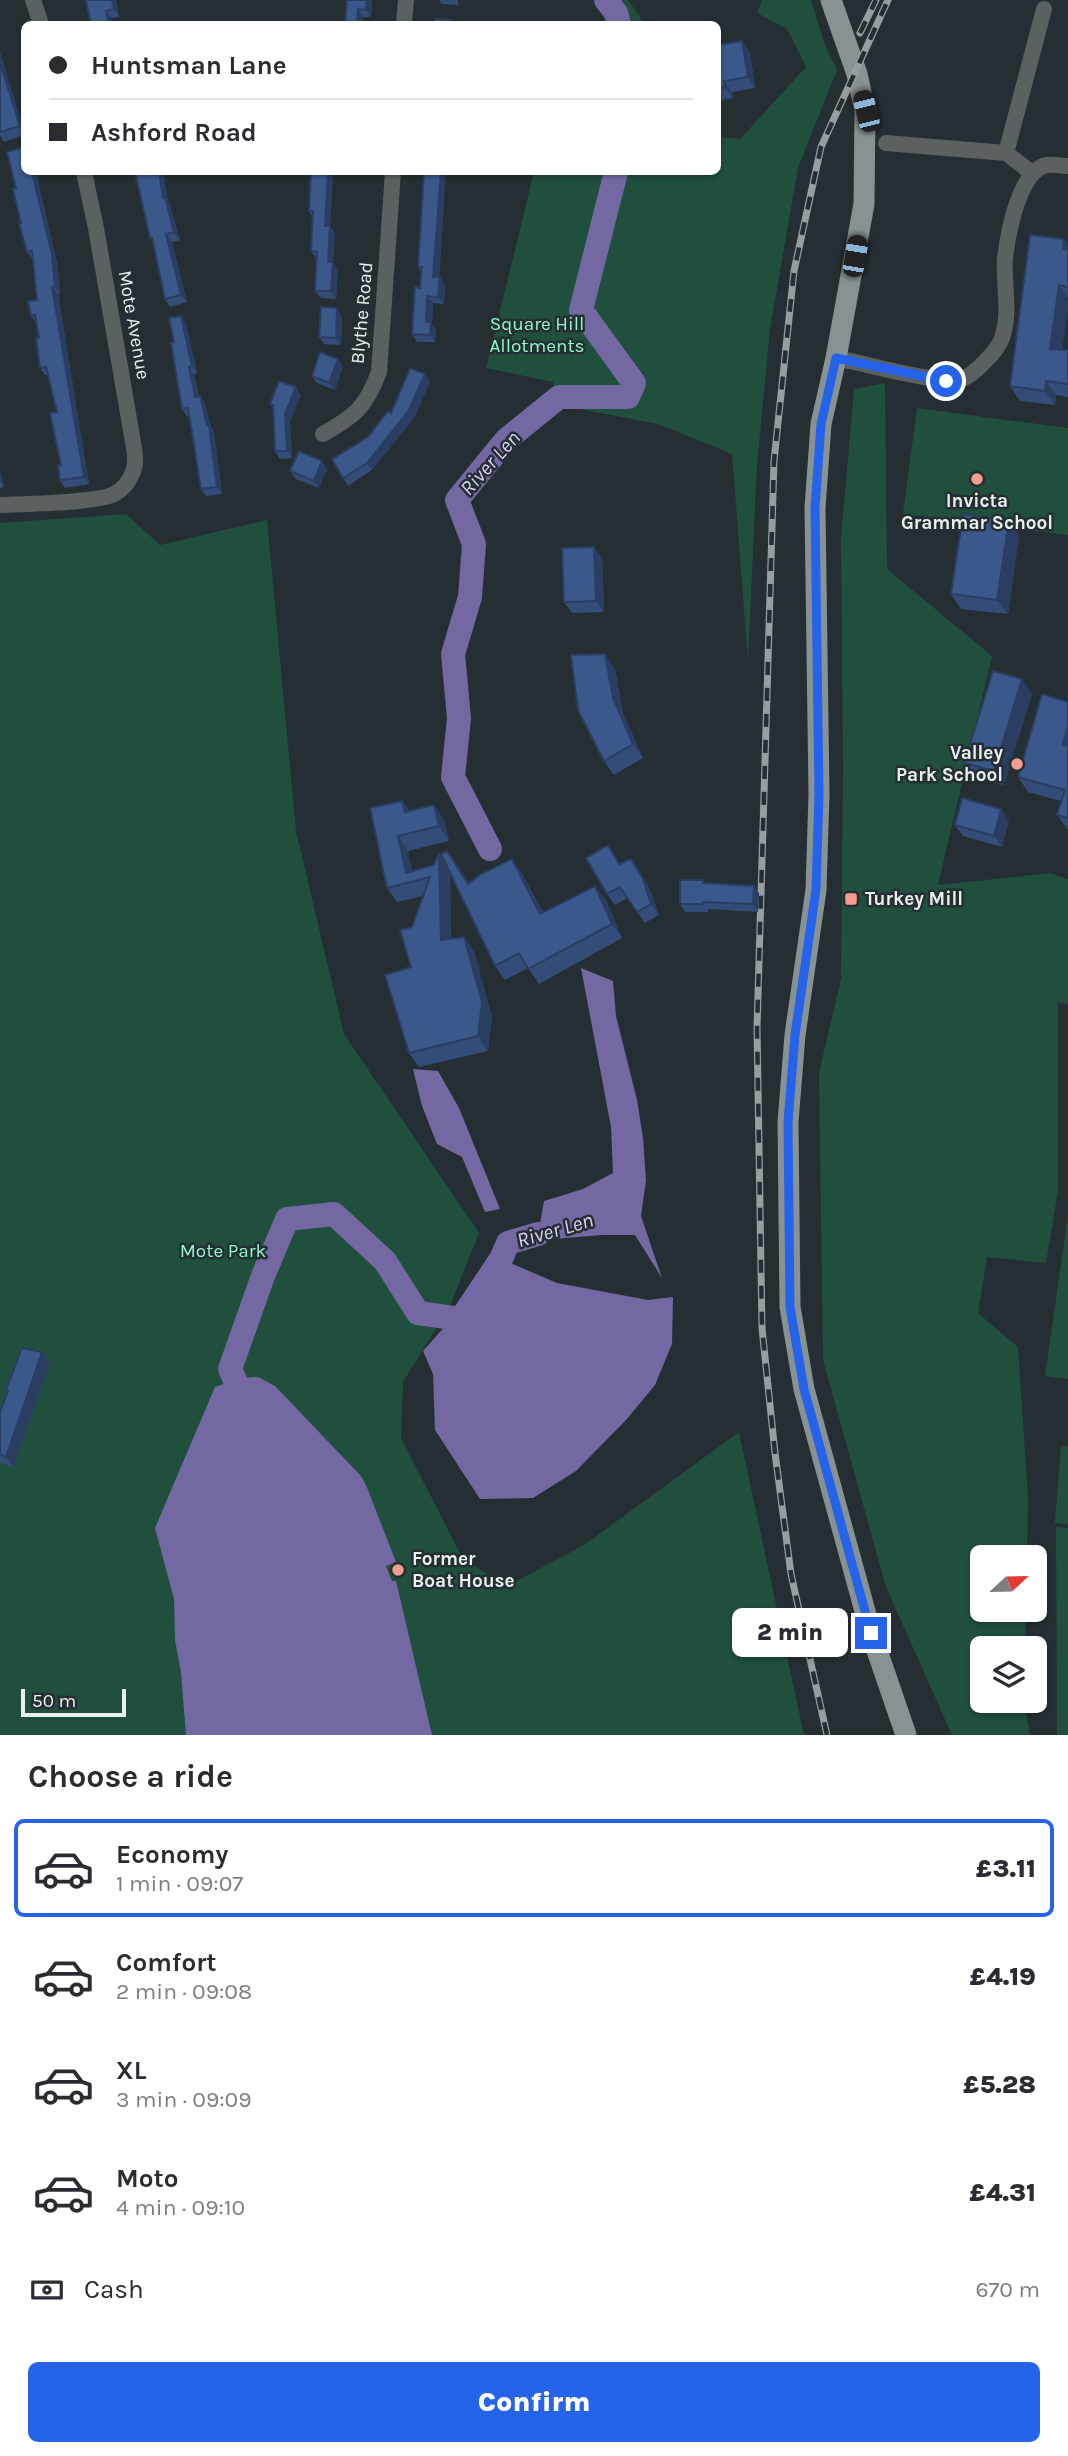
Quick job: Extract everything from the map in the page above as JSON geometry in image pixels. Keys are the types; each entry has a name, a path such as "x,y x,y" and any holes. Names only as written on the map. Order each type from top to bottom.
{"main road":[{"path":"831,0 857,74 866,111 864,204 821,424 815,508 819,794 816,890 795,1035 788,1122 790,1307 804,1389 871,1633 906,1735"}],"street":[{"path":"33,0 40,21"},
{"path":"404,21 406,0"},
{"path":"1006,153 1044,9"},
{"path":"886,143 1006,153 1032,173"},
{"path":"836,358 946,381 964,378 985,362 1002,338 1005,258 1018,199 1032,173 1046,165 1068,166"},
{"name":"Mote Avenue","path":"0,505 95,499 114,495 126,485 133,472 135,463 132,436 85,175"},
{"name":"Blythe Road","path":"323,434 349,419 362,406 380,372 393,175"}],"green space":[{"path":"613,0 628,0 643,21 622,21"},
{"name":"Square Hill Allotments","path":"762,0 811,0 825,45 837,70 798,168 770,329 757,464 748,660 732,454 658,424 558,405 553,382 486,368 533,175 721,175 721,137 740,139 806,67 787,29 757,13"},
{"path":"885,383 887,569 992,656 938,885 1050,873 1068,879 1068,1004 1058,1002 1058,1191 1046,1263 987,1257 978,1313 1018,1347 1028,1498 1027,1545 970,1545 970,1622 1026,1622 1025,1636 970,1636 970,1713 1026,1713 1030,1735 952,1735 886,1587 823,1360 819,1073 841,979 841,538 854,389"},
{"path":"917,408 1068,428 1068,535 903,514"},
{"name":"Mote Park","path":"126,514 160,545 267,520 296,831 344,1034 479,1233 450,1306 403,1382 401,1438 463,1559 507,1586 584,1545 739,1432 804,1735 0,1735 0,523"},
{"path":"1068,1215 1068,1379 1045,1376"},
{"path":"1061,1446 1068,1446 1068,1524 1055,1523"},
{"path":"1056,1527 1068,1528 1068,1735 1057,1735"}],"water":[{"path":"581,968 613,981 616,1016 637,1100 643,1138 646,1180 641,1216 662,1278 635,1235 601,1235 508,1243 504,1234 539,1230 544,1201 583,1189 613,1173 611,1127"},
{"path":"413,1069 438,1071 459,1108 500,1209 485,1212 462,1157 437,1144 422,1106"},
{"path":"501,1259 557,1283 648,1300 673,1297 672,1344 655,1385 626,1420 576,1471 533,1498 480,1499 435,1430 433,1374 423,1351 446,1325 461,1319 488,1278 489,1264"},
{"path":"258,1377 275,1386 361,1476 366,1485 396,1562 386,1566 392,1581 396,1581 432,1735 186,1735 181,1672 175,1640 174,1599 155,1528 215,1387 240,1378"}],"building":[{"path":"86,0 112,0 114,9 106,11 108,21 90,21"},
{"path":"347,0 367,0 366,10 358,9 357,21 345,21"},
{"path":"742,41 748,77 724,81 725,87 721,88 721,44"},
{"path":"0,63 20,126 0,132"},
{"path":"21,148 21,175 33,175 52,255 55,287 52,287 84,477 60,480 58,465 61,465 50,413 57,412 46,367 40,368 35,315 31,316 28,301 37,300 32,251 27,252 19,223 13,189 16,188 7,152"},
{"path":"136,175 159,175 163,198 165,197 174,232 166,234 181,295 165,299"},
{"path":"311,175 328,175 325,226 330,226 328,262 333,262 331,291 315,291 317,252 311,251 313,211 309,211"},
{"path":"424,175 441,175 433,277 440,277 438,297 427,296 426,322 431,322 430,335 412,334 415,287 420,288 422,267 418,267"},
{"path":"1030,235 1064,239 1063,249 1068,250 1068,287 1059,285 1050,349 1068,350 1068,384 1046,381 1045,391 1010,386"},
{"path":"321,307 337,308 336,338 319,337"},
{"path":"181,316 192,366 189,367 195,397 200,396 209,425 217,487 201,489 188,408 182,409 169,318"},
{"path":"320,352 338,359 329,383 312,376"},
{"path":"410,368 425,374 409,410 367,463 343,478 332,459 368,437 388,411 391,413"},
{"path":"279,381 296,387 285,414 287,451 275,451 273,405 270,404"},
{"path":"299,451 322,461 314,481 290,471"},
{"path":"963,514 1009,521 997,600 951,594"},
{"path":"594,547 596,601 564,602 562,548"},
{"path":"605,654 613,698 633,744 604,761 578,710 571,655"},
{"path":"993,671 1022,679 994,771 964,763"},
{"path":"1042,694 1068,702 1068,725 1063,744 1068,746 1068,818 1057,815 1065,790 1018,777"},
{"path":"962,798 1001,809 994,836 955,825"},
{"path":"402,801 405,812 434,805 439,826 398,836 406,873 434,865 439,853 441,940 464,937 482,1002 478,1036 409,1053 385,975 411,967 400,930 412,927 430,877 387,888 370,808"},
{"path":"608,845 619,864 631,859 643,879 651,904 637,912 620,887 607,894 586,858"},
{"path":"447,851 468,884 481,874 512,859 540,914 595,886 612,924 528,969 519,953 495,966 441,854"},
{"path":"680,880 754,886 753,904 680,904"},
{"path":"22,1348 42,1352 6,1457 0,1454 0,1412"}],"waterway":[{"name":"River Len","path":"606,0 616,13 618,21"},
{"name":"River Len","path":"490,849 453,777 459,718 453,654 470,597 474,544 457,500 506,440 559,397 628,397 634,383 581,310 615,175"},
{"name":"River Len","path":"235,1380 230,1369 263,1276 287,1219 334,1214 385,1261 418,1313 461,1319 501,1259 508,1243 538,1234"}],"railway":[{"path":"860,33 876,0"},
{"path":"827,1735 791,1574 762,1328 757,1028 774,461 794,271 821,147 888,0"}],"place":[{"name":"Invicta Grammar School","path":"977,479"},
{"name":"Valley Park School","path":"1017,764"},
{"name":"Turkey Mill","path":"851,899"},
{"name":"Former Boat House","path":"398,1570"}],"route":[{"path":"871,1633 804,1389 790,1307 788,1122 795,1035 816,890 819,794 815,508 821,424 836,358 946,381"}]}
